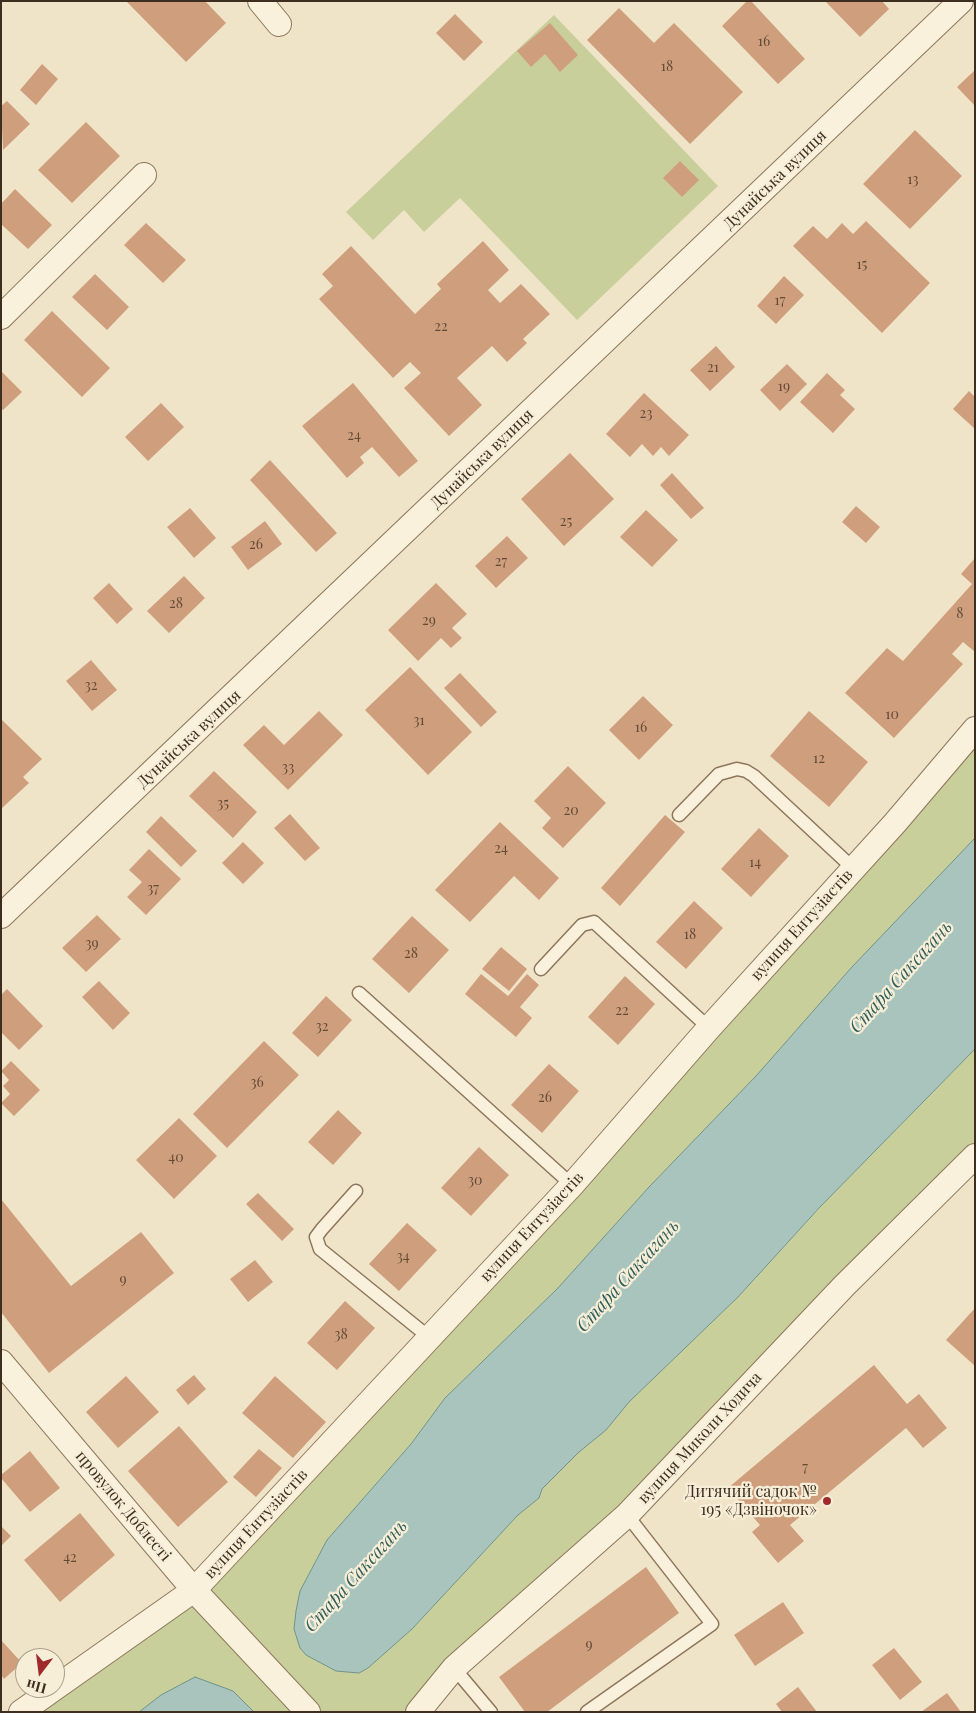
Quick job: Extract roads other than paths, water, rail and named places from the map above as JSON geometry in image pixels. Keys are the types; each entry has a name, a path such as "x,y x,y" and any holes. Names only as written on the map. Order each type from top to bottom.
{"street":[{"path":"260,1 279,24"},
{"name":"Дунайська вулиця","path":"1,916 961,1"},
{"path":"1,317 144,175"},
{"name":"вулиця Ентузіастів","path":"65,1681 194,1590 572,1185 709,1028 854,869 975,729"},
{"name":"вулиця Миколи Ходича","path":"418,1712 454,1668 627,1515 844,1286 975,1156"},
{"name":"провулок Доблесті","path":"1,1362 194,1590 308,1712"},
{"name":"вулиця Ентузіастів","path":"21,1712 41,1698"}],"lane":[{"path":"678,815 719,774 737,768 754,776 854,869"},
{"path":"541,969 582,925 594,922 709,1028"},
{"path":"359,993 572,1185"},
{"path":"356,1191 316,1237 320,1249 430,1338"},
{"path":"587,1712 712,1624 627,1515"},
{"path":"454,1668 491,1712"}],"water":[{"name":"Стара Саксагань","path":"975,838 975,1049 820,1207 738,1297 629,1402 606,1430 579,1452 542,1489 539,1498 518,1515 412,1629 368,1668 359,1673 336,1671 306,1655 300,1648 294,1629 296,1611 300,1591 327,1540 411,1444 445,1398 557,1289 649,1187 756,1076 851,968"},
{"path":"195,1677 233,1691 254,1712 139,1712 161,1695"}],"place":[{"name":"Дитячий садок № 195 «Дзвіночок»","path":"827,1501"}]}
